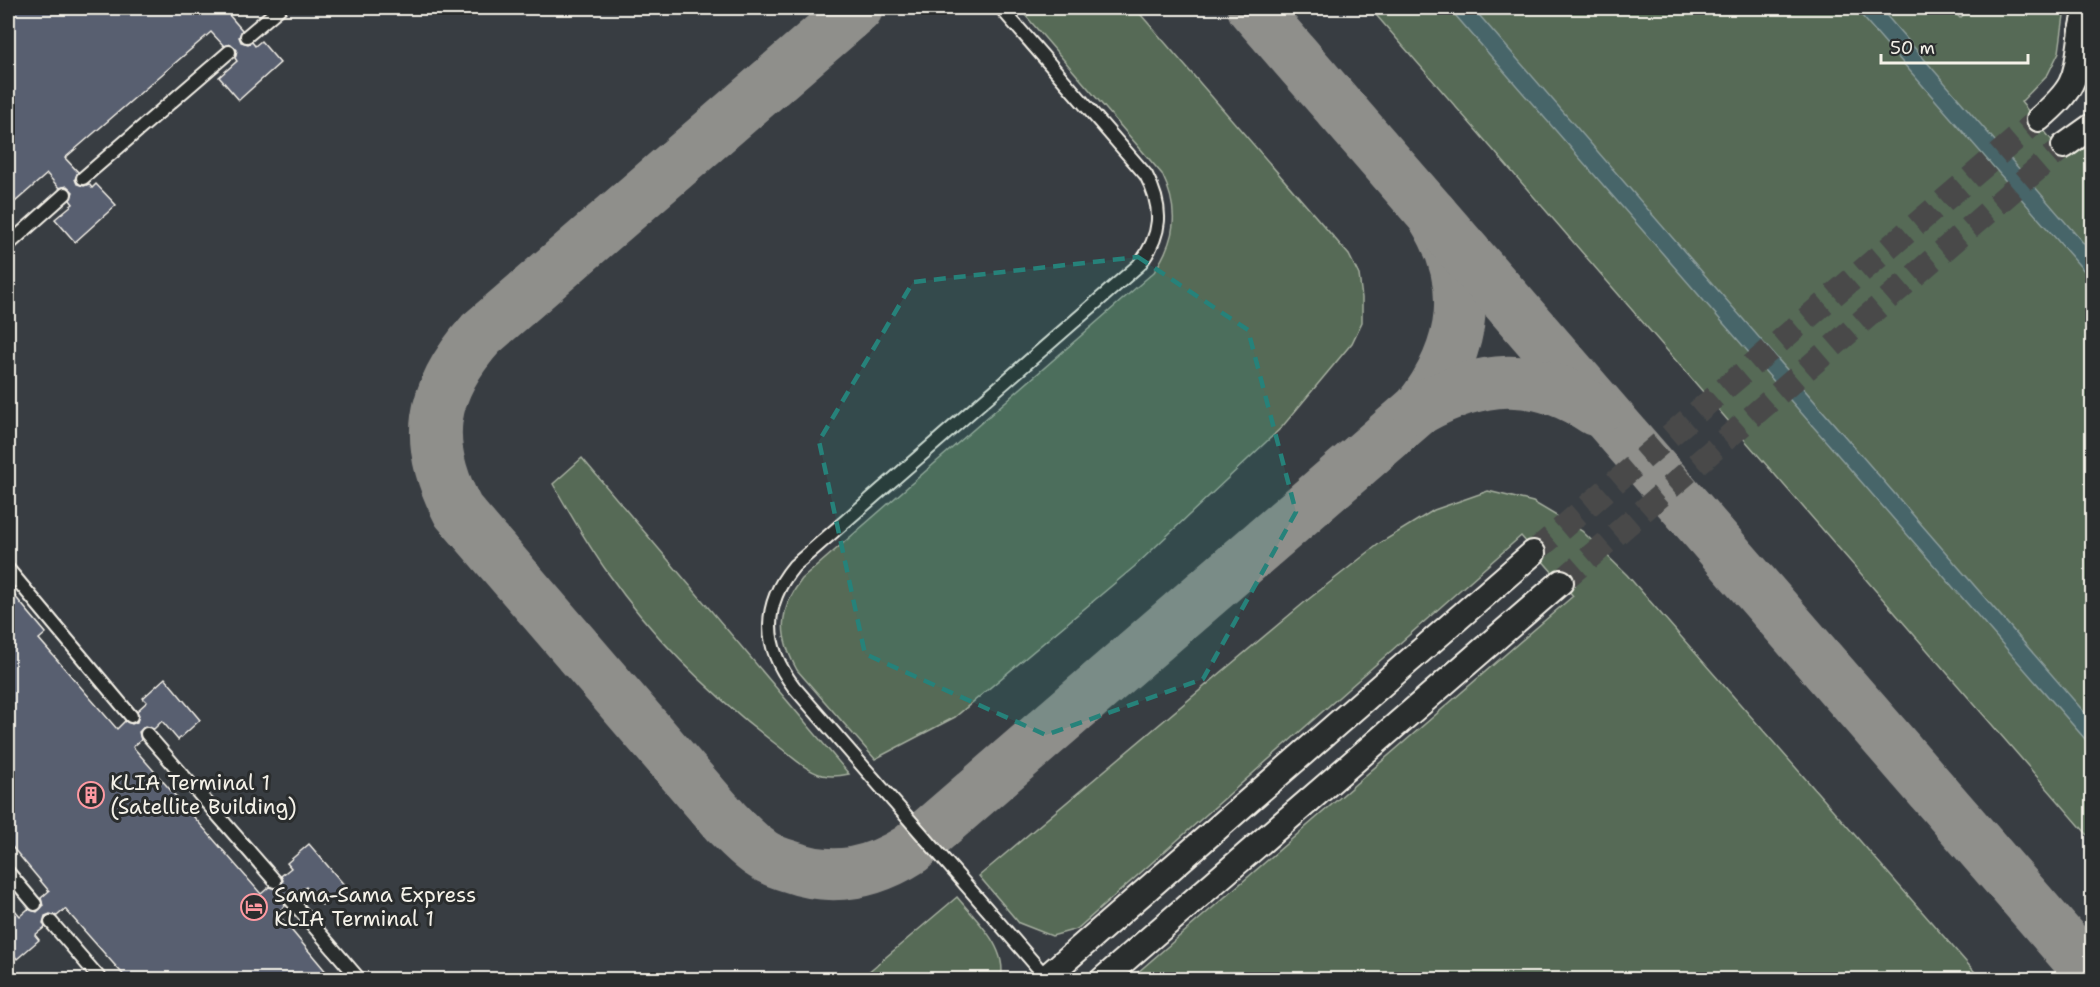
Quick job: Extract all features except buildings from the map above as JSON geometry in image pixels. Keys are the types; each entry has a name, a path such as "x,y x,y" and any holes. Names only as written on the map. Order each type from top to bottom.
{"street":[{"path":"2085,14 2085,55 2092,73"},
{"path":"2039,119 2062,99 2071,87 2076,71 2085,14"},
{"path":"2064,146 2092,126"},
{"path":"1044,978 1533,553"},
{"path":"1102,980 1561,582"}],"lane":[{"path":"247,36 280,8"},
{"path":"1001,8 1146,175 1155,190 1159,210 1155,240 1139,265 794,566 782,581 774,597 770,613 770,628 771,645 776,660 794,687 1044,978"},
{"path":"83,178 229,52"},
{"path":"8,245 65,194"},
{"path":"8,569 131,716"},
{"path":"147,734 275,881"},
{"path":"8,872 35,904"},
{"path":"291,900 360,980"},
{"path":"51,922 101,980"}],"highlighted area":[{"path":"1138,257 1248,330 1296,512 1203,679 1046,735 865,654 819,441 913,282"}],"shaded area":[{"path":"8,8 2092,8 2092,979 8,979"}],"green space":[{"path":"1019,8 1135,8 1349,255 1359,275 1362,322 1352,343 1282,427 1134,567 955,717 875,759 797,670 791,658 786,646 783,624 788,602 794,591 802,579 1154,272 1171,236 1173,213 1168,187 1162,174"},
{"path":"1370,8 1951,8 1960,18 1971,8 2065,8 2059,52 2048,74 2021,102 2067,159 2092,143 2092,840"},
{"path":"582,458 849,774 822,775 798,762 708,687 645,621 600,562 553,484"},
{"path":"1488,491 1533,502 1582,531 1627,575 1981,979 1130,979 1573,596 1521,536 1077,929 1052,936 1019,923 979,876 1305,602 1380,543 1434,510"},
{"path":"957,897 981,924 995,945 1002,967 1001,979 860,979"}],"water":[{"path":"1449,8 1473,8 2092,721 2092,747"},
{"path":"1855,8 1880,8 2092,253 2092,280"}],"taxiway":[{"path":"857,8 481,334 451,376 442,397 437,418 436,440 439,463 458,511 726,822 755,850 781,864 821,874 852,873 882,864 911,849 1419,409 1435,386 1447,362 1456,338 1460,314 1455,264 1446,239 1432,214"},
{"path":"1253,8 2092,975"},
{"path":"1419,409 1464,389 1508,382 1529,383 1551,388 1595,410"}],"tunnel":[{"path":"1533,553 2039,119"},
{"path":"1561,582 2064,146"}],"place":[{"name":"KLIA Terminal 1 (Satellite Building)","path":"91,795"},
{"name":"Sama-Sama Express KLIA Terminal 1","path":"254,907"}]}
